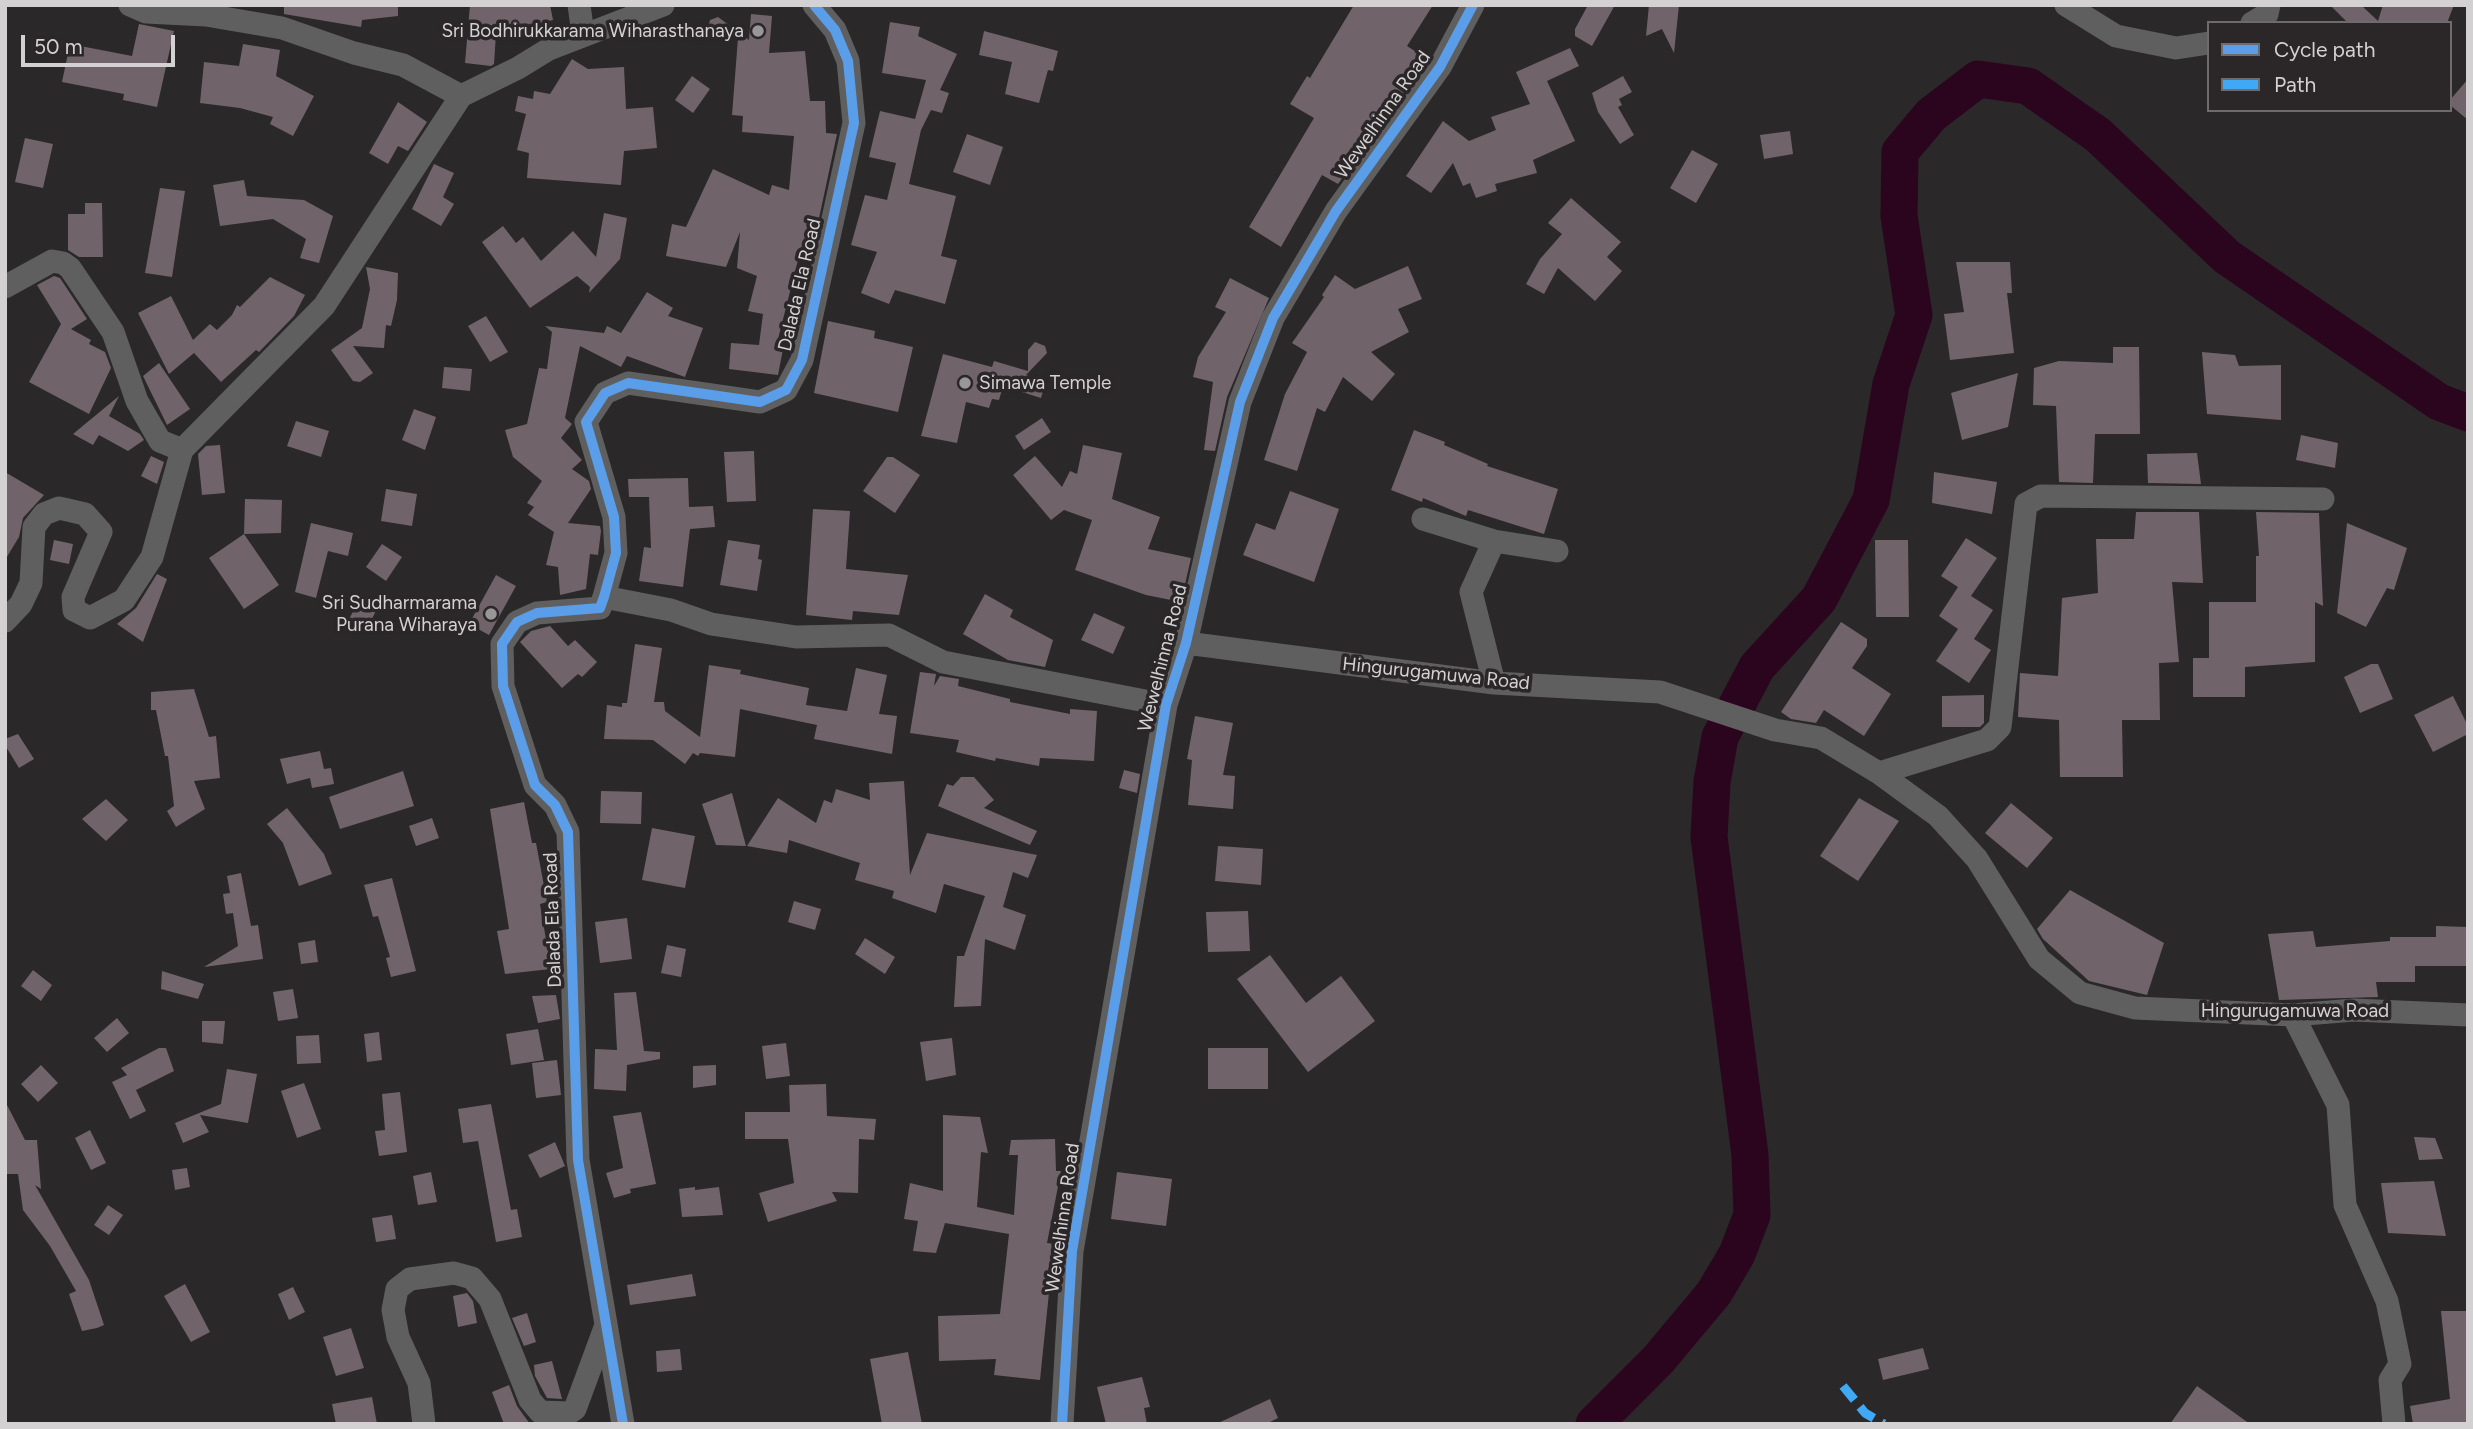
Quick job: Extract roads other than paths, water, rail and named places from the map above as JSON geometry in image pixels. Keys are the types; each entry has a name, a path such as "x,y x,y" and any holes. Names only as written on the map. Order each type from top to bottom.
{"street":[{"path":"130,5 146,12 206,15 282,28 354,53 403,65 461,96"},
{"path":"579,5 583,34"},
{"path":"5,621 21,604 31,583 34,527 44,514 59,508 85,514 100,532 73,597 74,610 90,618 124,600 152,557 181,450 324,306 461,96 583,34 663,5"},
{"name":"Dalada Ela Road","path":"623,1424 578,1160 568,832 555,805 536,785 503,686 502,644 517,622 537,613 600,608 616,553 614,517 586,422 605,393 628,383 760,402 786,390 802,360 854,124 848,61 835,30 814,5"},
{"name":"Wewelhinna Road","path":"1062,1424 1072,1251 1166,705 1186,643 1240,402 1273,318 1336,211 1440,67 1473,5"},
{"path":"2066,5 2116,36 2176,48 2207,43"},
{"path":"2255,21 2267,14 2269,5"},
{"path":"5,287 52,261 63,263 69,268 113,332 137,401 160,441 181,450"},
{"path":"1879,773 1987,740 2000,727 2026,504 2041,496 2323,499"},
{"path":"1423,519 1494,541 1557,551"},
{"path":"1494,541 1471,592 1494,683"},
{"path":"604,597 671,610 711,624 796,636 889,635 943,662 1166,705"},
{"name":"Hingurugamuwa Road","path":"1186,643 1494,683 1660,692 1686,698 1774,730 1821,738 1879,773 1938,816 1977,859 2039,959 2080,993 2134,1008 2293,1015 2354,1010 2468,1015"},
{"path":"2293,1015 2339,1105 2345,1205 2387,1301 2400,1364 2390,1380 2394,1424"},
{"path":"424,1424 419,1383 398,1338 393,1310 397,1289 410,1279 454,1273 472,1278 490,1299 530,1400 540,1412 569,1413 575,1409 607,1322"}],"waterway":[{"path":"1594,1424 1658,1360 1714,1293 1737,1254 1752,1215 1750,1155 1709,837 1712,782 1720,737 1757,667 1819,599 1871,500 1891,384 1914,315 1899,216 1900,152 1931,115 1978,79 2028,86 2098,135 2227,257 2439,402 2468,413"}],"place":[{"name":"Sri Bodhirukkarama Wiharasthanaya","path":"758,31"},
{"name":"Simawa Temple","path":"965,383"},
{"name":"Sri Sudharmarama Purana Wiharaya","path":"491,614"}]}
